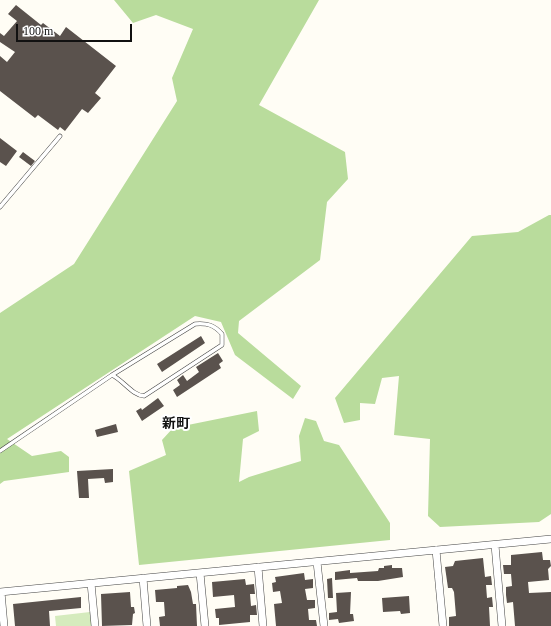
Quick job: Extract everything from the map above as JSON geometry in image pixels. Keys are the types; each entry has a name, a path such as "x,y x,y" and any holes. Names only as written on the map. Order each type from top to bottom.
{"street":[{"path":"4,626 0,592 551,539"},
{"path":"495,544 502,626"},
{"path":"436,550 444,626"},
{"path":"317,562 324,626"},
{"path":"258,567 264,626"},
{"path":"200,573 205,626"},
{"path":"143,578 147,626"},
{"path":"90,583 95,626"}],"lane":[{"path":"0,207 60,136"},
{"path":"0,451 112,376 195,324 205,323 215,326 222,334 222,345 144,396 137,396 119,379 112,376"}],"green space":[{"path":"114,0 319,0 259,105 345,152 348,179 327,202 320,260 239,321 238,333 301,386 293,399 235,355 221,322 195,316 7,439 32,456 61,451 69,457 69,472 4,481 0,484 0,313 74,264 177,101 172,78 193,29 156,15 133,23"},
{"path":"551,215 551,514 539,522 440,527 428,516 430,439 394,435 399,376 382,378 375,404 360,403 360,420 344,423 335,398 472,236 518,232"},
{"path":"257,411 259,431 243,439 239,482 249,477 301,461 299,436 305,418 316,421 324,441 339,445 390,523 390,540 139,565 129,471 166,455 162,440 173,428"},
{"path":"90,612 92,626 56,626 55,616"}],"building":[{"path":"16,5 41,25 43,23 60,36 66,27 116,66 95,93 101,98 88,113 82,109 65,131 60,127 58,130 38,115 35,118 0,91 0,56 7,62 15,52 0,42 0,33 4,36 17,21 8,14"},
{"path":"0,138 17,151 6,166 0,162"},
{"path":"23,152 35,161 31,166 19,157"},
{"path":"201,336 205,343 162,372 157,364"},
{"path":"218,353 223,361 219,364 221,368 177,397 173,390 180,385 177,380 183,375 187,381 199,372 196,367"},
{"path":"158,398 164,406 142,421 136,411 141,408 142,410"},
{"path":"116,424 118,432 97,437 95,430"},
{"path":"113,469 113,482 105,483 104,478 88,479 89,498 79,498 77,471"},
{"path":"542,552 543,560 550,560 551,566 548,569 549,580 528,582 529,593 551,592 551,626 515,626 513,602 507,603 506,595 506,587 512,586 511,574 504,574 503,565 511,565 511,555"},
{"path":"483,558 485,577 491,576 492,585 486,585 487,598 492,597 493,607 489,607 490,626 449,626 449,617 456,616 454,592 452,588 448,588 445,567 453,566 455,561"},
{"path":"392,565 392,568 402,568 403,577 378,581 358,581 357,578 335,580 335,572 350,570 350,573 378,571 379,568"},
{"path":"304,573 305,580 313,579 313,588 305,589 307,600 315,600 315,608 308,609 309,620 316,620 317,626 276,626 274,604 282,603 280,591 273,592 272,583 276,582 275,577"},
{"path":"332,578 333,598 328,598 327,579"},
{"path":"245,579 246,585 254,584 255,594 250,594 251,606 256,605 257,615 250,615 250,622 219,625 219,618 216,618 215,609 235,607 234,595 213,597 212,582"},
{"path":"188,585 193,604 196,604 197,626 160,626 159,617 165,616 164,602 156,602 155,590 177,588 177,586"},
{"path":"130,592 131,607 134,607 135,613 133,614 132,625 102,626 101,594"},
{"path":"351,592 350,614 353,614 354,621 339,623 338,619 329,620 329,613 337,612 336,593"},
{"path":"409,596 410,613 401,614 400,611 383,612 382,598"},
{"path":"81,597 81,608 49,611 50,626 15,626 13,604"}],"district":[{"name":"新町","path":"176,424"}]}
